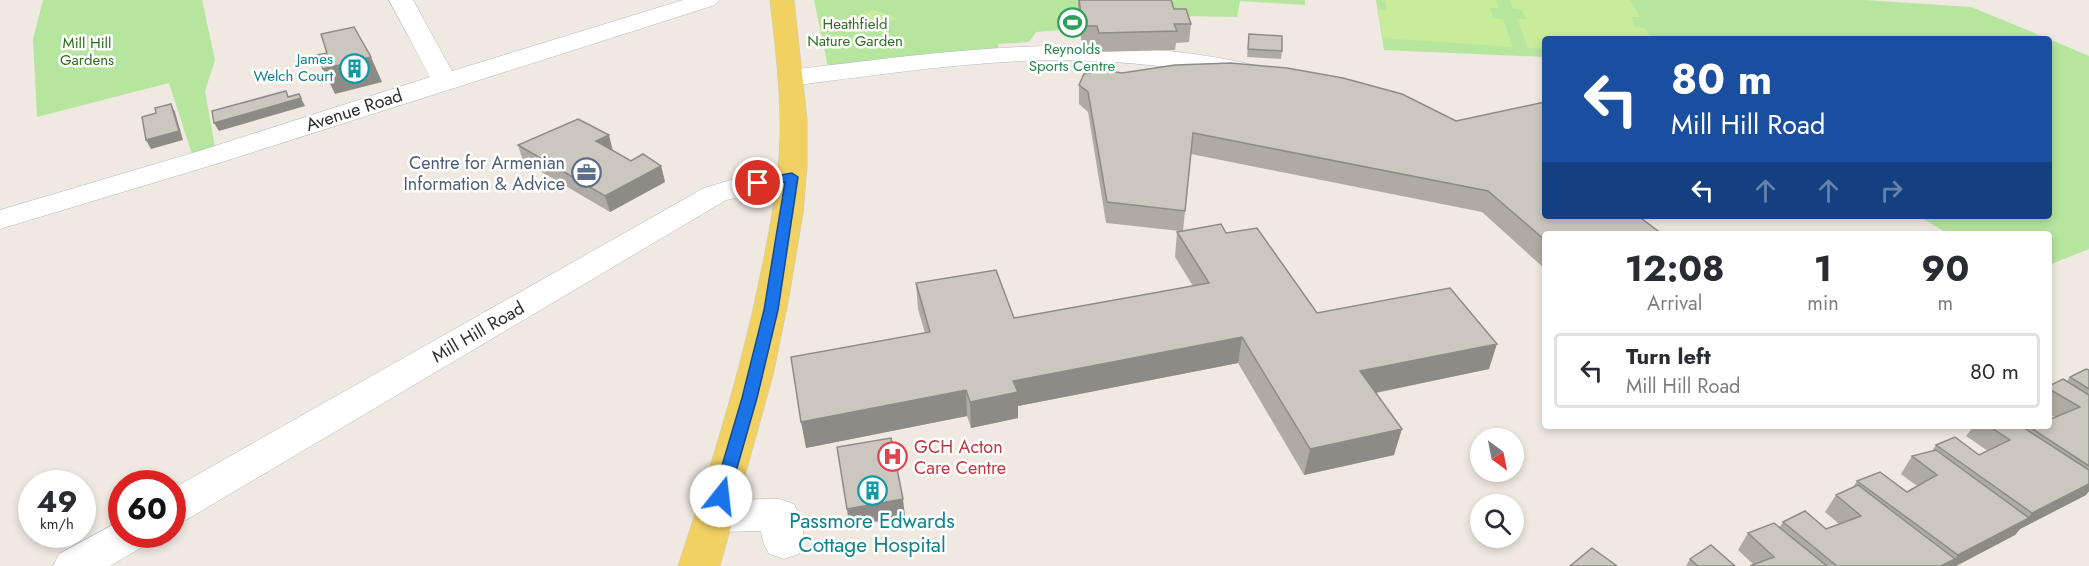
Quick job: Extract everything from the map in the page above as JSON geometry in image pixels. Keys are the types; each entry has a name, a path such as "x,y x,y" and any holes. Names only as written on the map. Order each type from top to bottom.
{"main road":[{"path":"699,566 750,398 771,310 792,177 794,134 782,0"}],"street":[{"path":"401,0 446,81"},
{"name":"Avenue Road","path":"0,220 209,157 707,0"},
{"path":"790,78 1022,54 1130,56 1220,65 1270,75"},
{"name":"Mill Hill Road","path":"186,501 715,194 741,186 792,177"},
{"path":"715,516 780,515 784,542"},
{"path":"74,566 108,546"}],"green space":[{"name":"Mill Hill Gardens","path":"43,0 202,0 215,60 205,91 215,147 192,154 169,83 37,117 33,39"},
{"name":"Heathfield Nature Garden","path":"814,0 1305,0 1305,5 1240,1 1237,17 1072,14 1075,24 1059,27 1062,30 1036,32 1029,42 998,44 999,53 828,67"},
{"path":"1376,0 1865,0 1971,7 2042,36 1542,36 1542,57 1384,50"},
{"path":"1376,0 1496,0 1499,8 1490,8 1493,18 1503,19 1513,47 1383,38 1378,10 1387,10 1385,1"},
{"path":"1510,0 1630,0 1640,17 1631,17 1636,27 1645,28 1650,36 1542,36 1542,49 1528,48 1517,19 1526,19 1522,10 1513,9"},
{"path":"874,10 897,18 874,31 848,22"},
{"path":"2052,40 2089,56 2089,249 2052,264 2052,231 1943,231 1924,219 2052,219"}],"building":[{"path":"1079,0 1171,0 1174,9 1186,9 1191,24 1174,24 1177,31 1099,33 1097,26 1083,26"},
{"path":"354,27 371,57 323,69 317,55 327,53 321,34"},
{"path":"1249,34 1282,36 1282,51 1248,49"},
{"path":"1231,63 1287,68 1343,78 1402,94 1456,121 1542,103 1542,219 1642,219 1658,231 1542,231 1542,237 1488,191 1193,133 1185,211 1107,202 1088,92 1079,85 1084,74 1104,70 1122,73 1175,65"},
{"path":"286,91 288,97 299,94 301,98 214,123 212,111"},
{"path":"171,104 179,131 146,140 142,117 156,113 155,108"},
{"name":"Centre for Armenian Information & Advice","path":"578,119 609,135 596,141 631,161 643,154 661,166 605,196 518,145"},
{"path":"1221,224 1226,233 1257,228 1317,313 1450,288 1497,344 1360,371 1402,429 1310,449 1242,337 1013,381 1018,392 970,402 966,390 801,422 791,357 930,332 916,283 996,270 1014,318 1209,283 1177,232"},
{"path":"2086,369 2089,370 2089,389 2070,377"},
{"path":"2063,379 2089,395 2089,466 2033,429 2052,429 2052,419 2080,407 2052,391 2052,384"},
{"path":"1994,429 2026,429 2089,470 2089,484 2032,513 1936,445 1955,437 1979,455 2010,440"},
{"name":"Passmore Edwards Cottage Hospital","path":"891,438 903,499 847,509 837,447"},
{"path":"1936,450 2029,518 1958,555 1857,481 1880,472 1907,492 1937,475 1912,456"},
{"path":"1858,485 1955,559 1941,566 1837,566 1783,522 1805,511 1826,529 1861,516 1836,495"},
{"path":"1774,523 1827,566 1750,566 1774,557 1748,533"},
{"path":"1711,545 1735,566 1698,566 1690,559"},
{"path":"1592,548 1617,566 1570,566"}],"place":[{"name":"Reynolds Sports Centre","path":"1072,22"},
{"name":"James Welch Court","path":"354,68"},
{"name":"Centre for Armenian Information & Advice","path":"586,173"},
{"name":"GCH Acton Care Centre","path":"893,457"},
{"name":"Passmore Edwards Cottage Hospital","path":"872,490"}],"route":[{"path":"721,496 750,398 771,310 792,177 758,183"}]}
